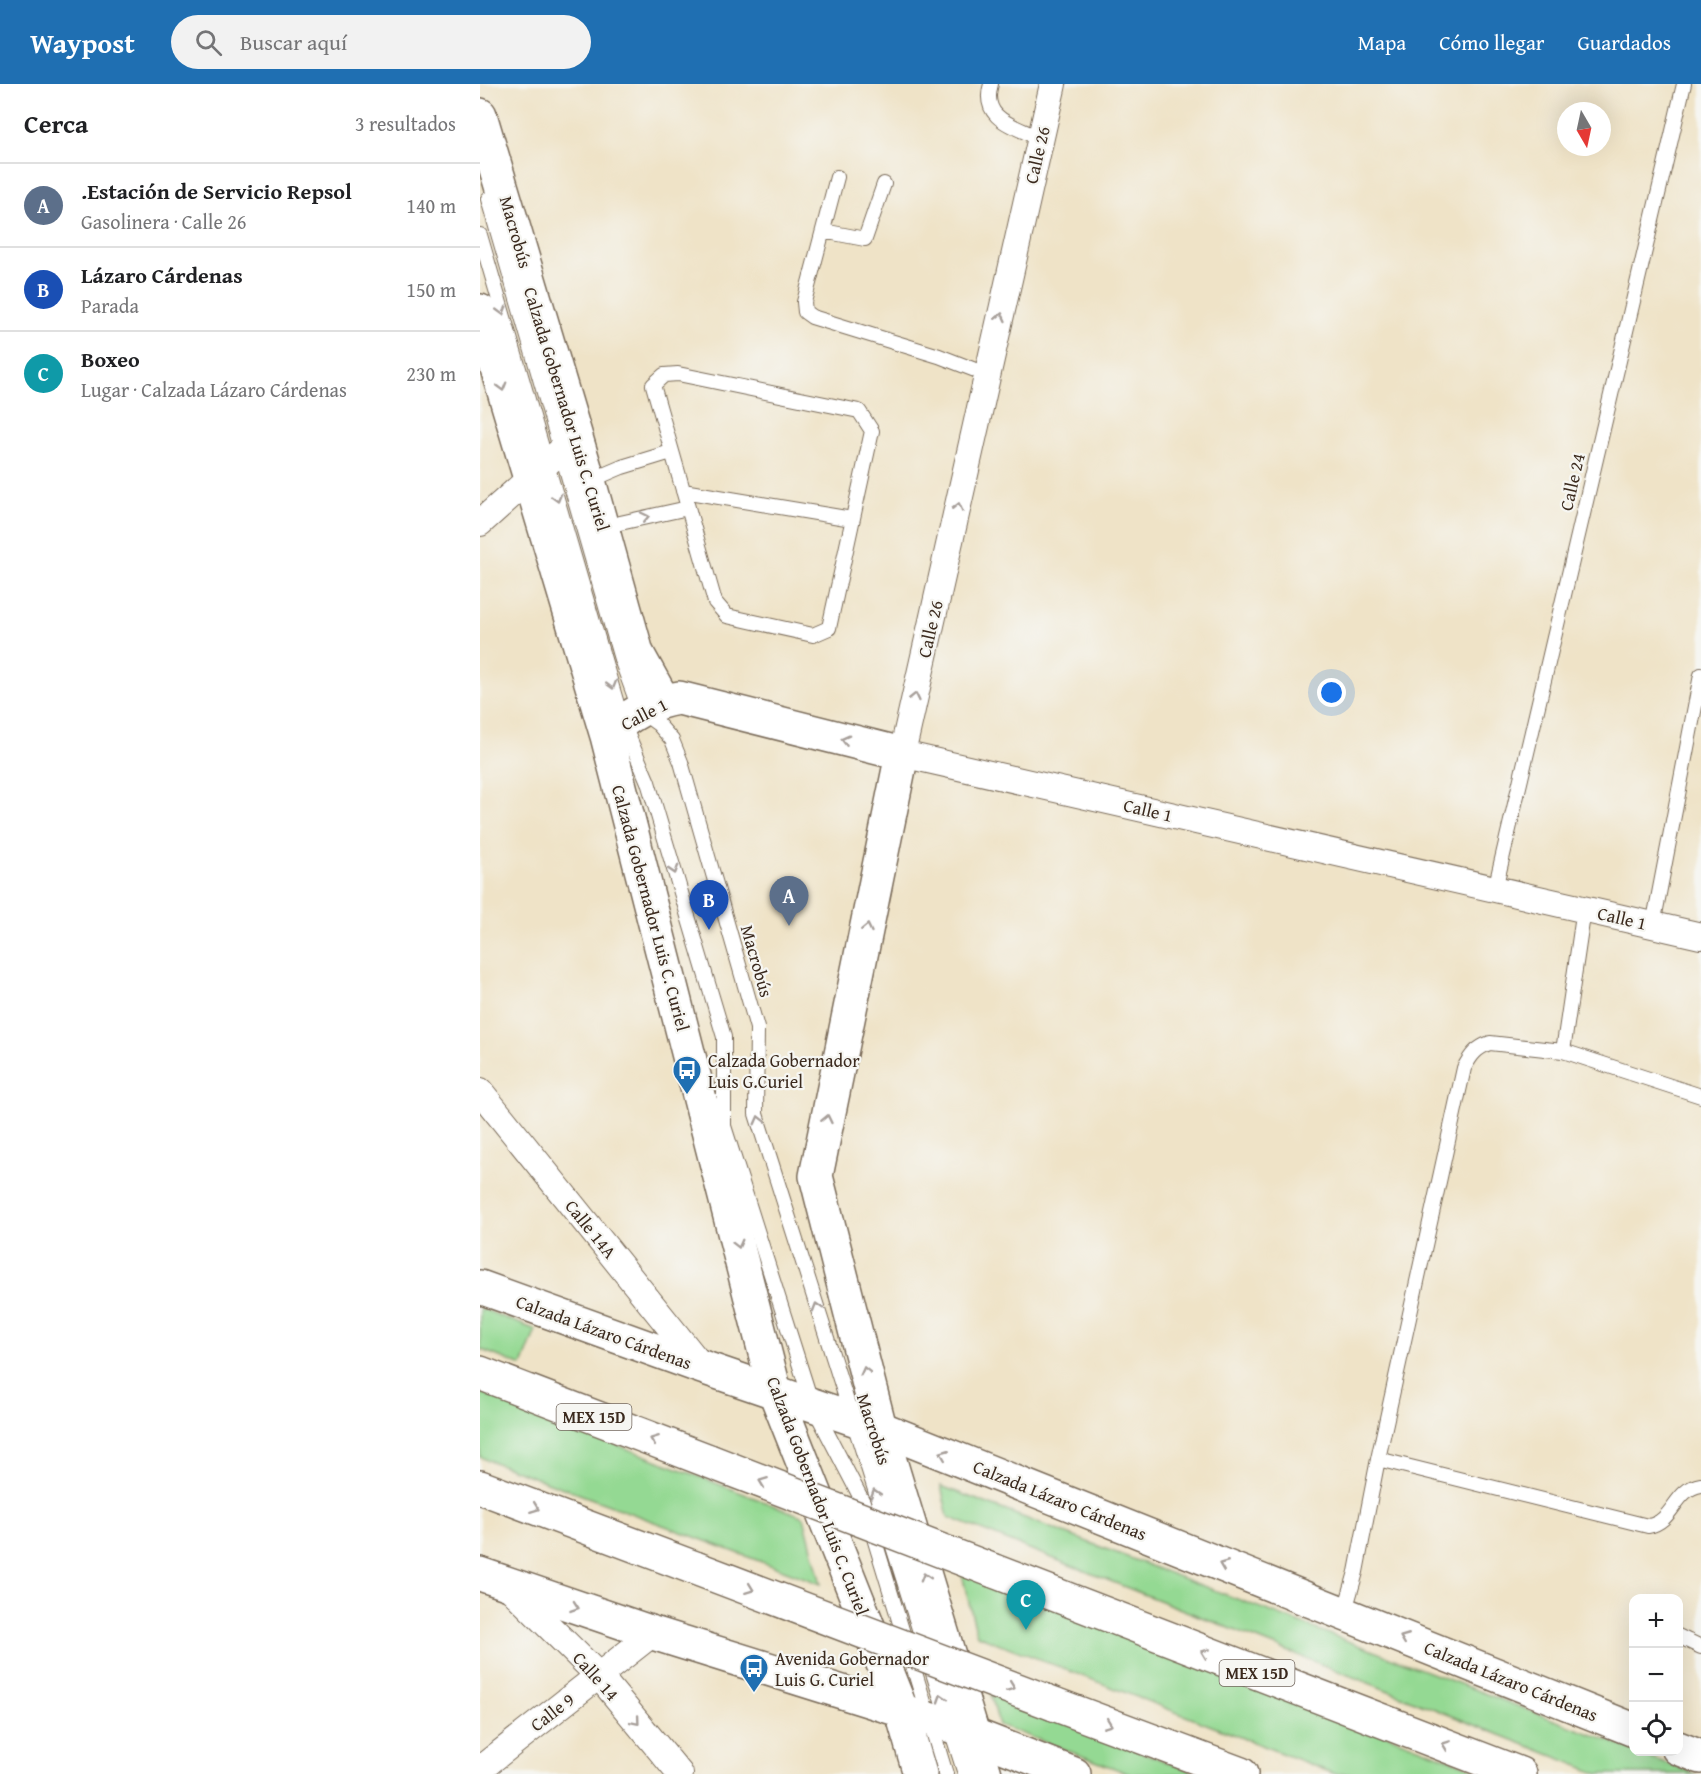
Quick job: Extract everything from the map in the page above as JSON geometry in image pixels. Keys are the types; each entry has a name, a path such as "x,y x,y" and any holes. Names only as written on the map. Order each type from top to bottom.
{"main road":[{"name":"Calzada Gobernador Luis C. Curiel","path":"480,115 553,458 633,717 775,1392 938,1722 985,1774"},
{"name":"Calzada Gobernador Luis C. Curiel","path":"480,311 553,458 589,481 637,653 633,717"},
{"name":"Calle 1","path":"633,717 679,698 902,754"},
{"name":"Calle 26","path":"816,1176 902,754"},
{"name":"Calzada Gobernador Luis C. Curiel","path":"816,1176 865,1423 938,1722 920,1774"},
{"name":"Calzada Lázaro Cárdenas","path":"480,1287 865,1423 1629,1725"},
{"name":"MEX 15D","path":"480,1373 1520,1774"},
{"path":"480,1487 1240,1774"},
{"path":"493,1578 652,1633 938,1722 1074,1774"},
{"path":"1683,1750 1701,1757"}],"street":[{"name":"Calle 26","path":"902,754 1053,84"},
{"path":"480,523 553,458"},
{"name":"Calle 1","path":"902,754 1701,936"},
{"name":"Calle 14A","path":"480,1091 702,1367"},
{"name":"Calle 14","path":"493,1578 598,1676 680,1774"},
{"name":"Calle 9","path":"480,1769 652,1633"}],"lane":[{"path":"991,84 988,101 993,113 1041,139"},
{"name":"Calle 24","path":"1495,889 1684,84"},
{"path":"837,177 804,302 807,315 939,356 988,375"},
{"name":"Macrobús","path":"483,182 553,458"},
{"path":"823,231 865,239 884,184"},
{"name":"Macrobús","path":"480,235 553,458"},
{"path":"678,374 859,411 872,431 830,628 813,635 727,616 715,602 671,452 653,385 664,375 678,374"},
{"path":"589,481 622,467 671,452"},
{"path":"683,491 852,519"},
{"path":"602,527 688,508"},
{"path":"1653,925 1701,675"},
{"name":"Macrobús","path":"865,1423 756,1114 758,1028 681,762 672,740 658,724 633,717 648,782 724,1036 724,1126 812,1404 863,1502 938,1722 965,1774"},
{"path":"1563,1051 1584,909"},
{"path":"1344,1614 1356,1572 1378,1460 1464,1068 1470,1056 1479,1047 1490,1043 1563,1051 1701,1096"},
{"path":"1378,1460 1642,1526 1660,1522 1686,1490 1701,1485"},
{"path":"1683,1638 1701,1647"},
{"name":"Macrobús","path":"938,1722 946,1774"}],"green space":[{"path":"480,1308 536,1330 522,1366 480,1349"},
{"path":"480,1392 804,1517 821,1584 480,1457"},
{"path":"941,1486 1629,1748 1629,1756 1645,1756 1697,1774 1599,1774 948,1517"},
{"path":"961,1571 1488,1774 1335,1774 977,1635"},
{"path":"991,1695 1199,1774 1130,1774 999,1725"}],"place":[{"name":".Estación de Servicio Repsol","path":"789,926"},
{"name":"Lázaro Cárdenas","path":"709,930"},
{"name":"Calzada Gobernador Luis G.Curiel","path":"687,1096"},
{"name":"Boxeo","path":"1026,1630"},
{"name":"Avenida Gobernador Luis G. Curiel","path":"754,1694"}]}
